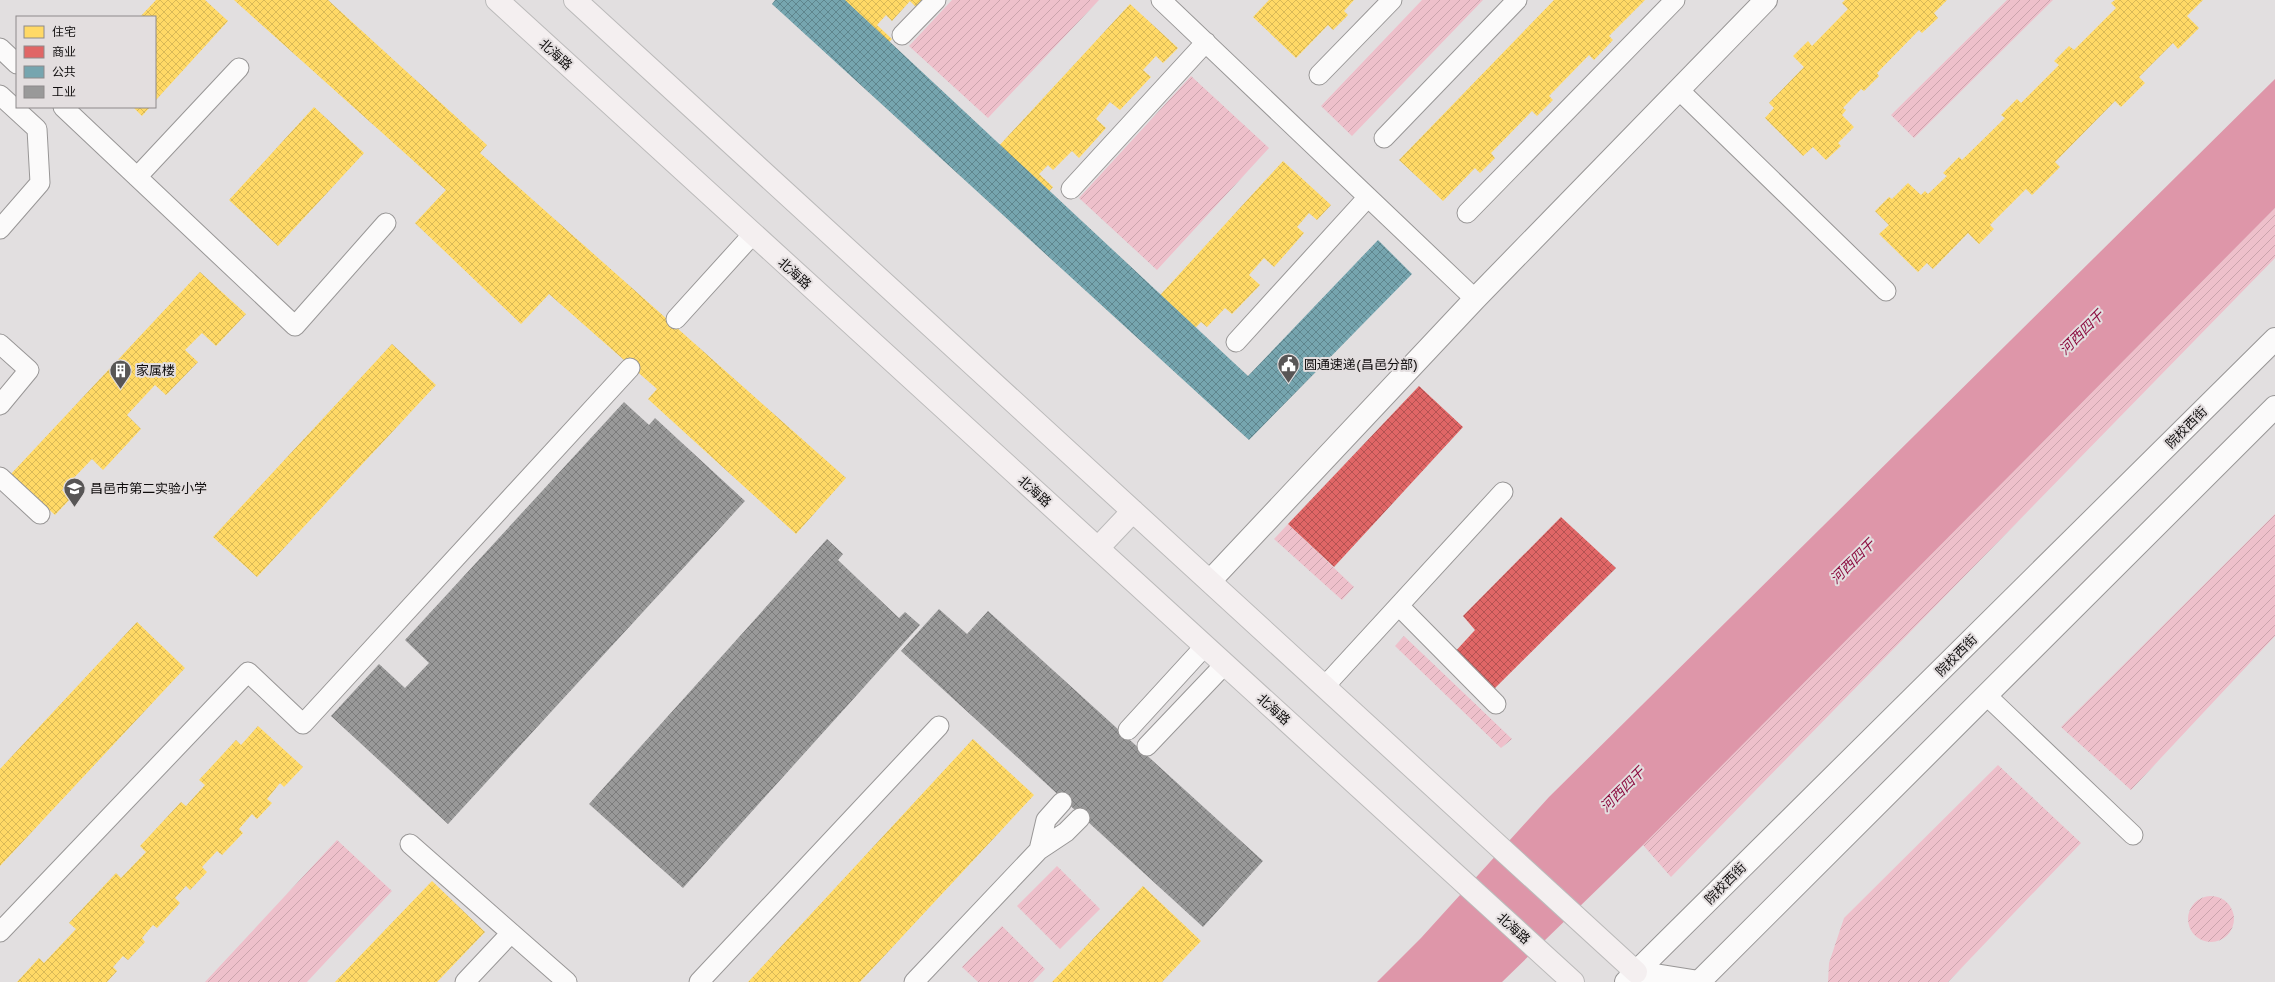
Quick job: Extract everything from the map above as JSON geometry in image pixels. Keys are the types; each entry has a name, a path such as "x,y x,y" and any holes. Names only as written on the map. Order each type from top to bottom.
{"main road":[{"name":"北海路","path":"497,0 1573,982"},
{"path":"576,0 1585,926 1631,977 1699,982 2275,407"},
{"path":"1210,581 1475,299 1766,0"},
{"name":"院校西街","path":"1631,977 2275,339"},
{"path":"1098,548 1133,511"}],"lane":[{"path":"902,35 936,0"},
{"path":"1161,0 1475,299"},
{"path":"1319,75 1392,0"},
{"path":"1384,138 1517,0"},
{"path":"1467,212 1675,0"},
{"path":"1071,189 1206,42"},
{"path":"0,48 16,63"},
{"path":"137,177 239,68"},
{"path":"1679,90 1886,291"},
{"path":"0,95 37,129 40,183 0,229"},
{"path":"64,108 295,326 386,223"},
{"path":"1236,342 1368,197"},
{"path":"676,319 753,234"},
{"path":"0,344 30,370 0,405"},
{"path":"0,932 248,672 303,724 630,368"},
{"path":"0,477 40,514"},
{"path":"1324,687 1503,492"},
{"path":"1399,606 1496,704"},
{"path":"1128,730 1205,646"},
{"path":"1147,746 1225,664"},
{"path":"1986,695 2133,835"},
{"path":"699,982 939,726"},
{"path":"1039,850 1046,820 1062,802"},
{"path":"914,982 1039,850 1066,832 1080,818"},
{"path":"410,844 566,982"},
{"path":"464,982 511,933"}],"shaded area":[{"path":"952,0 1099,0 988,118 909,46"},
{"path":"1422,0 1483,0 1352,136 1321,106"},
{"path":"2007,0 2053,0 1914,138 1891,115"},
{"path":"1191,76 1269,148 1157,270 1079,198"},
{"path":"2275,208 2275,258 1671,877 1643,845"},
{"path":"2275,514 2275,636 2131,790 2061,727"},
{"path":"1288,524 1354,587 1342,600 1274,539"},
{"path":"1404,636 1512,739 1501,748 1395,646"},
{"path":"1998,765 2081,843 1948,982 1828,982 1829,963 1844,918"},
{"path":"337,840 392,891 307,982 205,982"},
{"path":"1057,866 1100,909 1060,949 1017,906"},
{"path":"2216,896 2220,897 2230,906 2233,910 2233,928 2224,938 2216,942 2206,942 2198,938 2189,928 2188,914 2192,906 2202,897"},
{"path":"1002,926 1045,969 1033,982 978,982 962,967"}],"water":[{"name":"河西四干","path":"2275,79 2275,208 1643,845 1502,982 1377,982 1421,938 1549,797"}],"building: 住宅":[{"path":"156,0 205,0 228,21 156,100 156,16 141,16"},
{"path":"234,0 328,0 487,145 480,153 846,478 796,534 648,399 657,389 549,294 521,324 415,223 446,190"},
{"path":"836,0 925,0 917,8 910,1 892,21 886,15 877,25 892,39 874,58 840,27 852,14"},
{"path":"1269,0 1354,0 1344,11 1348,15 1333,30 1328,25 1296,58 1253,17"},
{"path":"1554,0 1645,0 1609,36 1613,40 1594,60 1589,55 1549,96 1553,100 1537,116 1532,111 1491,153 1495,158 1480,173 1475,168 1443,201 1399,160"},
{"path":"1845,0 1947,0 1934,13 1938,18 1922,33 1919,30 1877,73 1879,76 1864,91 1861,89 1843,108 1846,110 1842,115 1854,127 1838,143 1841,146 1826,160 1813,147 1803,156 1765,118 1774,108 1769,103 1804,67 1793,56 1808,41 1812,46 1848,9 1842,3"},
{"path":"2115,0 2203,0 2187,16 2199,28 2178,49 2173,43 2139,77 2145,83 2121,107 2115,101 2055,162 2060,167 2032,195 2026,189 1990,225 1994,229 1979,244 1968,233 1933,269 1927,263 1918,272 1879,234 1889,225 1875,211 1889,197 1892,199 1908,183 1921,195 1925,191 1928,194 1947,176 1943,173 1959,157 1962,160 2005,118 2001,115 2017,99 2021,103 2059,65 2054,61 2069,46 2074,50 2116,8 2111,3"},
{"path":"1130,4 1178,48 1163,63 1156,56 1143,70 1151,77 1120,110 1110,102 1096,119 1106,128 1079,158 1072,151 1053,170 1048,165 1039,174 1053,187 1035,207 1002,176 1013,163 997,148"},
{"path":"314,107 364,153 278,246 229,200"},
{"path":"134,108 149,108 142,116"},
{"path":"1283,161 1331,205 1317,220 1309,213 1297,227 1304,233 1274,267 1264,258 1249,275 1260,285 1232,314 1225,308 1207,327 1201,322 1192,331 1207,344 1189,364 1155,333 1167,320 1151,305"},
{"name":"家属楼","path":"200,272 246,314 216,346 202,333 185,350 198,362 166,395 155,385 127,415 141,429 103,470 92,459 62,490 71,498 55,515 11,474"},
{"path":"392,344 436,385 257,577 213,537"},
{"path":"137,622 185,668 0,866 0,769"},
{"path":"258,726 303,767 284,787 280,783 267,799 272,803 257,819 252,814 239,829 243,833 222,855 217,851 202,867 207,872 190,890 186,886 175,898 180,903 157,928 153,925 142,938 145,942 128,960 123,956 113,967 117,971 107,982 17,982 39,958 44,963 76,929 69,923 116,873 121,878 146,852 140,846 181,802 186,806 205,785 199,780 236,740 241,745"},
{"path":"973,739 1034,795 860,982 748,982"},
{"path":"432,881 485,932 437,982 335,982"},
{"path":"1143,886 1201,941 1162,982 1052,982"}],"building: 商业":[{"path":"1419,386 1463,427 1334,567 1288,524"},
{"path":"1561,517 1616,568 1492,691 1453,654 1475,630 1463,616"}],"building: 公共":[{"path":"775,0 845,0 1248,376 1378,240 1412,274 1249,440 772,4"}],"building: 工业":[{"path":"624,402 649,425 655,418 745,501 448,824 331,716 379,664 405,688 429,663 405,640"},
{"path":"827,539 843,554 838,560 899,618 905,612 920,625 683,888 589,804"},
{"path":"939,609 967,634 988,611 1263,861 1203,927 901,651"}],"place":[{"name":"圆通速递(昌邑分部)","path":"1289,384"},
{"name":"家属楼","path":"120,390"},
{"name":"昌邑市第二实验小学","path":"75,508"}]}
